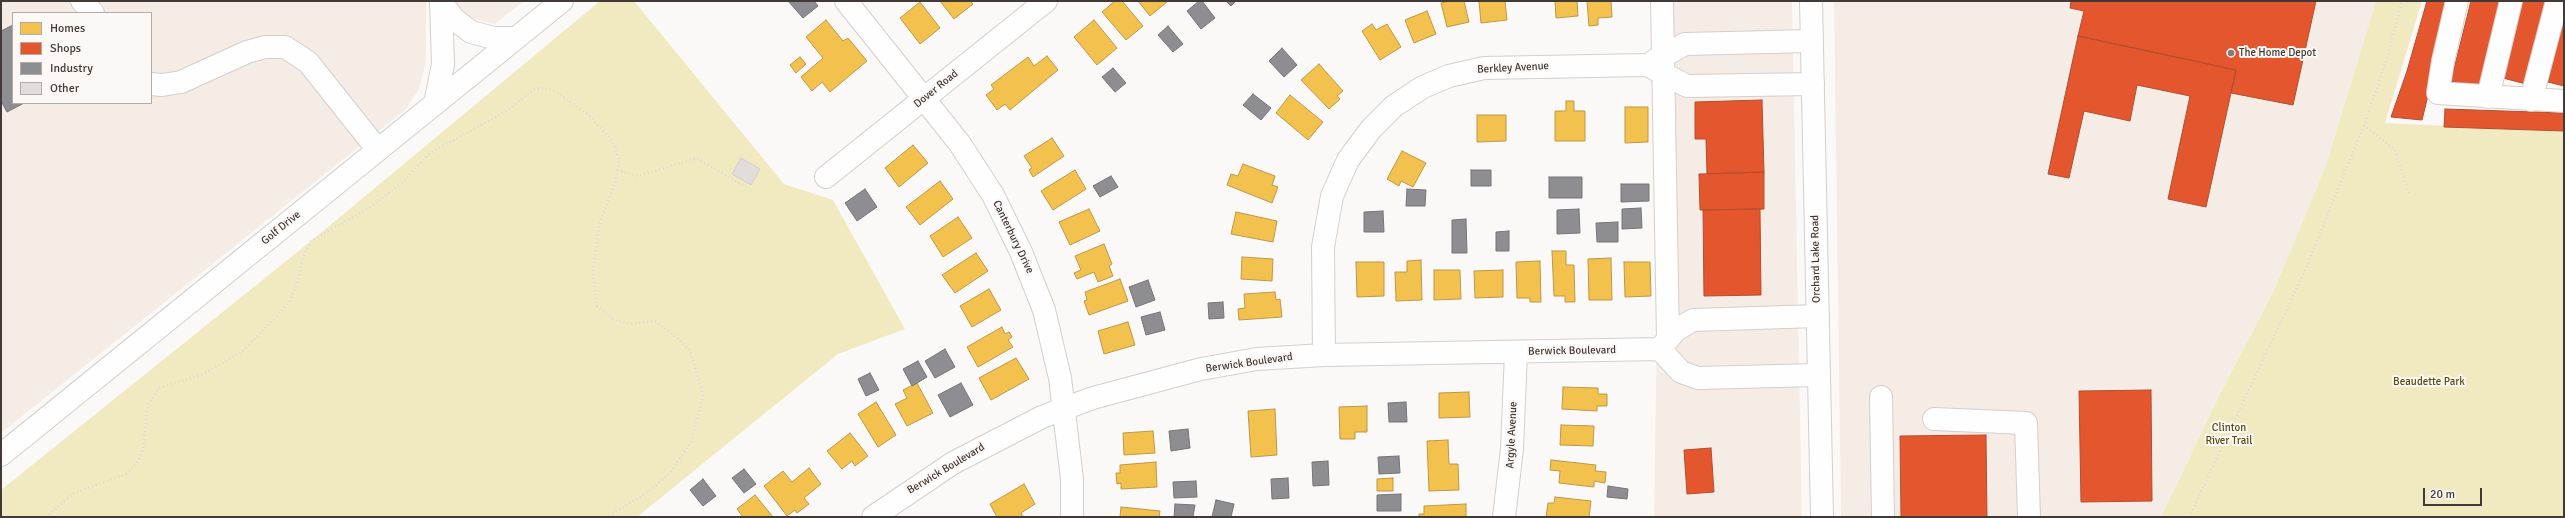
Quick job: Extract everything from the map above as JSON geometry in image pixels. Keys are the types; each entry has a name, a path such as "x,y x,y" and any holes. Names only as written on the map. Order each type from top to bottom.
{"street":[{"path":"82,1 92,12"},
{"name":"Golf Drive","path":"1,455 562,1"},
{"name":"Canterbury Drive","path":"846,1 925,98 977,170 1021,252 1044,310 1054,345 1066,408 1072,478 1072,517"},
{"name":"Dover Road","path":"826,177 1046,1"},
{"path":"1662,1 1658,65 1664,344 1681,372 1698,378 1817,375"},
{"name":"Orchard Lake Road","path":"1811,1 1818,316 1817,375 1822,517"},
{"path":"2457,1 2443,62 2438,93 2564,102"},
{"path":"2488,97 2511,1"},
{"path":"2531,100 2557,1"},
{"path":"441,2 454,19 472,32 494,38 516,38"},
{"path":"435,104 443,64 441,2"},
{"name":"Berkley Avenue","path":"1324,354 1323,247 1329,207 1348,160 1371,128 1390,109 1432,82 1484,68 1658,65 1685,44 1812,41"},
{"path":"152,84 162,85 181,82 247,52 265,47 285,47 308,62 378,150"},
{"name":"Berkley Avenue","path":"1658,65 1687,86 1813,84"},
{"path":"1664,344 1676,330 1693,320 1818,316"},
{"name":"Berwick Boulevard","path":"873,517 928,479 979,448 1066,408 1200,369 1257,359 1324,354 1516,352 1664,344"},
{"name":"Argyle Avenue","path":"1504,517 1512,449 1516,352"},
{"path":"1881,397 1883,517"},
{"path":"1934,419 2026,423 2029,517"}],"path":[{"path":"2189,517 2304,273 2364,125 2387,58 2402,1"},
{"path":"46,517 74,493 126,474 137,463 143,449 148,404 158,388 204,374 243,351 289,303 297,283 304,254 311,241 369,208 401,184 430,153 503,113 535,89 545,88 557,92 590,116 613,142 618,160 616,180 599,225 593,274 597,306 614,320 631,324 655,321 678,338 690,350 703,395 692,440 670,473 648,492 607,517"},
{"path":"2364,125 2396,150 2409,194"},
{"path":"617,170 638,176 697,158 747,188"}],"shaded area":[{"path":"1,1 426,1 426,62 419,89 405,110 1,433"},
{"path":"449,1 524,1 495,24 469,18"},
{"path":"1653,1 1792,1 1802,517 1654,517 1657,318"},
{"path":"1834,1 2376,1 2326,165 2298,233 2273,292 2218,398 2161,517 1841,517"}],"green space":[{"path":"600,1 634,1 784,184 833,200 905,329 838,354 637,517 1,517 1,490 311,241"},
{"name":"Beaudette Park","path":"2376,1 2422,1 2385,123 2564,131 2564,517 2161,517 2218,398 2273,292 2298,233 2326,165"}],"building: Homes":[{"path":"940,1 970,1 973,4 954,19"},
{"path":"1115,1 1122,1 1143,26 1126,40 1102,12"},
{"path":"1138,1 1168,1 1150,16"},
{"path":"1450,1 1464,1 1469,22 1447,27 1441,3"},
{"path":"1479,1 1505,1 1507,20 1481,23"},
{"path":"1555,1 1577,1 1578,16 1556,18"},
{"path":"1587,1 1611,1 1612,17 1598,18 1598,25 1589,26"},
{"path":"920,2 940,28 920,44 900,18"},
{"path":"1427,11 1436,34 1414,43 1405,20"},
{"path":"826,20 843,41 848,38 867,61 830,92 822,82 812,91 801,77 823,58 806,37"},
{"path":"1094,20 1117,48 1097,65 1074,37"},
{"path":"1372,24 1376,30 1387,24 1401,47 1380,60 1362,31"},
{"path":"1047,56 1058,70 1010,110 1005,104 997,110 986,95 994,89 991,85 1028,57 1034,66"},
{"path":"800,57 806,64 796,73 790,65"},
{"path":"1319,64 1343,91 1337,96 1340,99 1329,109 1301,80"},
{"path":"1290,95 1323,122 1308,140 1276,113"},
{"path":"1566,101 1574,101 1574,111 1585,111 1585,141 1555,141 1555,111 1566,111"},
{"path":"1625,107 1648,107 1648,142 1625,143"},
{"path":"1477,115 1506,115 1506,141 1477,142"},
{"path":"1052,138 1064,156 1033,177 1029,170 1032,168 1024,156"},
{"path":"913,145 928,163 899,187 885,168"},
{"path":"1402,151 1426,163 1413,187 1401,181 1399,186 1387,179"},
{"path":"1243,164 1275,176 1272,185 1278,187 1272,203 1227,185 1231,174 1238,176"},
{"path":"1075,170 1086,189 1053,210 1041,191"},
{"path":"940,181 953,199 920,225 906,207"},
{"path":"1089,209 1100,231 1070,245 1059,222"},
{"path":"1236,212 1277,221 1273,242 1231,234"},
{"path":"958,217 972,238 943,257 930,236"},
{"path":"1104,244 1112,264 1109,266 1113,276 1098,282 1094,272 1077,279 1074,273 1081,270 1075,256"},
{"path":"1552,251 1566,251 1566,265 1574,265 1575,302 1565,302 1565,296 1554,296"},
{"path":"976,253 988,271 955,293 942,275"},
{"path":"1242,257 1273,259 1272,281 1241,279"},
{"path":"1611,258 1612,300 1589,300 1588,259"},
{"path":"1421,260 1422,300 1396,301 1395,272 1407,272 1407,261"},
{"path":"1540,261 1541,302 1530,302 1530,298 1517,298 1516,262"},
{"path":"1356,262 1384,262 1384,296 1357,297"},
{"path":"1624,262 1650,262 1651,296 1625,297"},
{"path":"1434,270 1460,270 1461,299 1434,300"},
{"path":"1503,270 1503,297 1475,298 1474,271"},
{"path":"1120,279 1128,301 1089,315 1084,301 1087,300 1085,292"},
{"path":"989,289 1001,310 972,327 960,306"},
{"path":"1275,292 1276,300 1280,299 1282,317 1239,320 1238,309 1245,308 1244,294"},
{"path":"1128,322 1135,345 1104,354 1098,331"},
{"path":"1002,327 1005,334 1009,332 1012,337 1008,340 1013,347 978,367 967,347"},
{"path":"1016,358 1029,379 991,400 979,378"},
{"path":"917,383 933,413 907,426 895,404 907,398 903,390"},
{"path":"1563,387 1598,388 1598,394 1607,394 1607,406 1597,406 1597,411 1562,409"},
{"path":"1469,392 1470,417 1439,418 1439,393"},
{"path":"876,402 896,435 878,447 858,414"},
{"path":"1367,406 1367,432 1355,432 1355,439 1340,439 1339,407"},
{"path":"1275,409 1277,455 1251,457 1248,411"},
{"path":"1561,425 1594,426 1593,446 1560,445"},
{"path":"1153,431 1155,453 1124,455 1123,433"},
{"path":"850,433 868,456 855,466 852,461 842,469 827,451"},
{"path":"1448,440 1449,464 1458,464 1459,490 1429,491 1427,441"},
{"path":"1551,460 1596,465 1595,471 1606,472 1605,483 1594,481 1594,487 1559,483 1560,471 1550,470"},
{"path":"1156,462 1157,487 1121,489 1121,483 1117,484 1116,473 1120,473 1120,465"},
{"path":"809,468 821,484 804,498 809,504 797,513 795,510 787,516 764,486 783,471 792,482"},
{"path":"1393,478 1393,491 1377,491 1377,479"},
{"path":"1024,484 1035,504 1021,513 1023,517 997,517 990,504"},
{"path":"755,495 773,517 743,517 737,509"},
{"path":"1555,497 1591,501 1589,517 1546,517 1548,503 1554,503"},
{"path":"1466,504 1466,517 1419,517 1419,514 1424,514 1424,506"},
{"path":"1121,507 1160,511 1159,517 1120,517"}],"building: Shops":[{"name":"The Home Depot","path":"2071,1 2316,1 2293,105 2231,93 2236,70 2078,36 2084,11 2070,8"},
{"path":"2427,1 2451,1 2422,120 2391,117 2407,71"},
{"path":"2471,1 2501,1 2479,88 2451,81"},
{"path":"2519,1 2547,1 2526,84 2499,77"},
{"path":"2564,18 2564,86 2548,82"},
{"path":"2078,36 2236,70 2206,207 2168,199 2190,96 2137,85 2130,121 2084,111 2069,178 2048,174"},
{"path":"1762,100 1764,172 1707,174 1706,139 1695,139 1695,102"},
{"path":"2445,109 2564,113 2564,131 2444,127"},
{"path":"1764,172 1764,209 1700,210 1699,174"},
{"path":"1760,209 1761,295 1704,296 1703,210"},
{"path":"2151,390 2152,501 2081,502 2079,391"},
{"path":"1986,435 1987,517 1901,517 1900,436"},
{"path":"1711,448 1714,492 1687,494 1684,450"}],"building: Industry":[{"path":"788,1 814,1 818,6 803,18"},
{"path":"1199,1 1202,1 1215,18 1201,29 1187,11"},
{"path":"1226,1 1236,1 1231,6"},
{"path":"12,26 12,104 22,104 7,112 1,101 1,31"},
{"path":"1168,26 1183,44 1173,52 1158,35"},
{"path":"1282,48 1297,65 1284,77 1269,61"},
{"path":"1113,68 1126,83 1115,92 1102,77"},
{"path":"1253,94 1271,108 1261,120 1243,105"},
{"path":"1471,170 1491,170 1491,186 1471,186"},
{"path":"1111,176 1118,187 1100,197 1093,186"},
{"path":"1549,177 1582,177 1582,198 1549,198"},
{"path":"1621,184 1649,184 1649,201 1621,202"},
{"path":"865,189 877,207 857,221 845,203"},
{"path":"1407,189 1426,190 1425,206 1406,206"},
{"path":"1641,208 1642,228 1622,229 1622,209"},
{"path":"1579,209 1580,233 1557,234 1557,210"},
{"path":"1383,211 1384,232 1364,232 1364,212"},
{"path":"1466,219 1467,253 1452,253 1452,220"},
{"path":"1618,222 1618,242 1597,242 1596,223"},
{"path":"1509,231 1509,251 1496,251 1496,232"},
{"path":"1148,280 1155,300 1136,307 1129,287"},
{"path":"1223,302 1224,318 1209,319 1208,303"},
{"path":"1160,312 1165,330 1146,335 1141,317"},
{"path":"945,349 955,367 935,378 925,361"},
{"path":"918,361 927,377 912,386 903,369"},
{"path":"870,373 879,390 866,396 858,379"},
{"path":"961,383 973,405 950,417 938,395"},
{"path":"1406,402 1407,422 1389,422 1388,403"},
{"path":"1188,429 1190,448 1171,451 1169,431"},
{"path":"1399,456 1400,473 1379,474 1378,457"},
{"path":"1328,461 1329,485 1313,486 1312,462"},
{"path":"744,469 756,484 744,493 732,478"},
{"path":"1288,478 1289,498 1272,499 1271,479"},
{"path":"703,479 716,496 703,506 690,490"},
{"path":"1196,481 1197,497 1174,498 1173,482"},
{"path":"1608,486 1628,489 1627,499 1607,497"},
{"path":"1401,494 1401,511 1377,511 1377,495"},
{"path":"1216,500 1234,504 1231,517 1212,517"},
{"path":"1175,504 1195,505 1193,517 1174,517"}],"building: Other":[{"path":"741,158 760,169 751,185 732,174"}],"place":[{"name":"The Home Depot","path":"2231,53"}],"park label":[{"name":"Clinton River Trail","path":"2229,434"}]}
